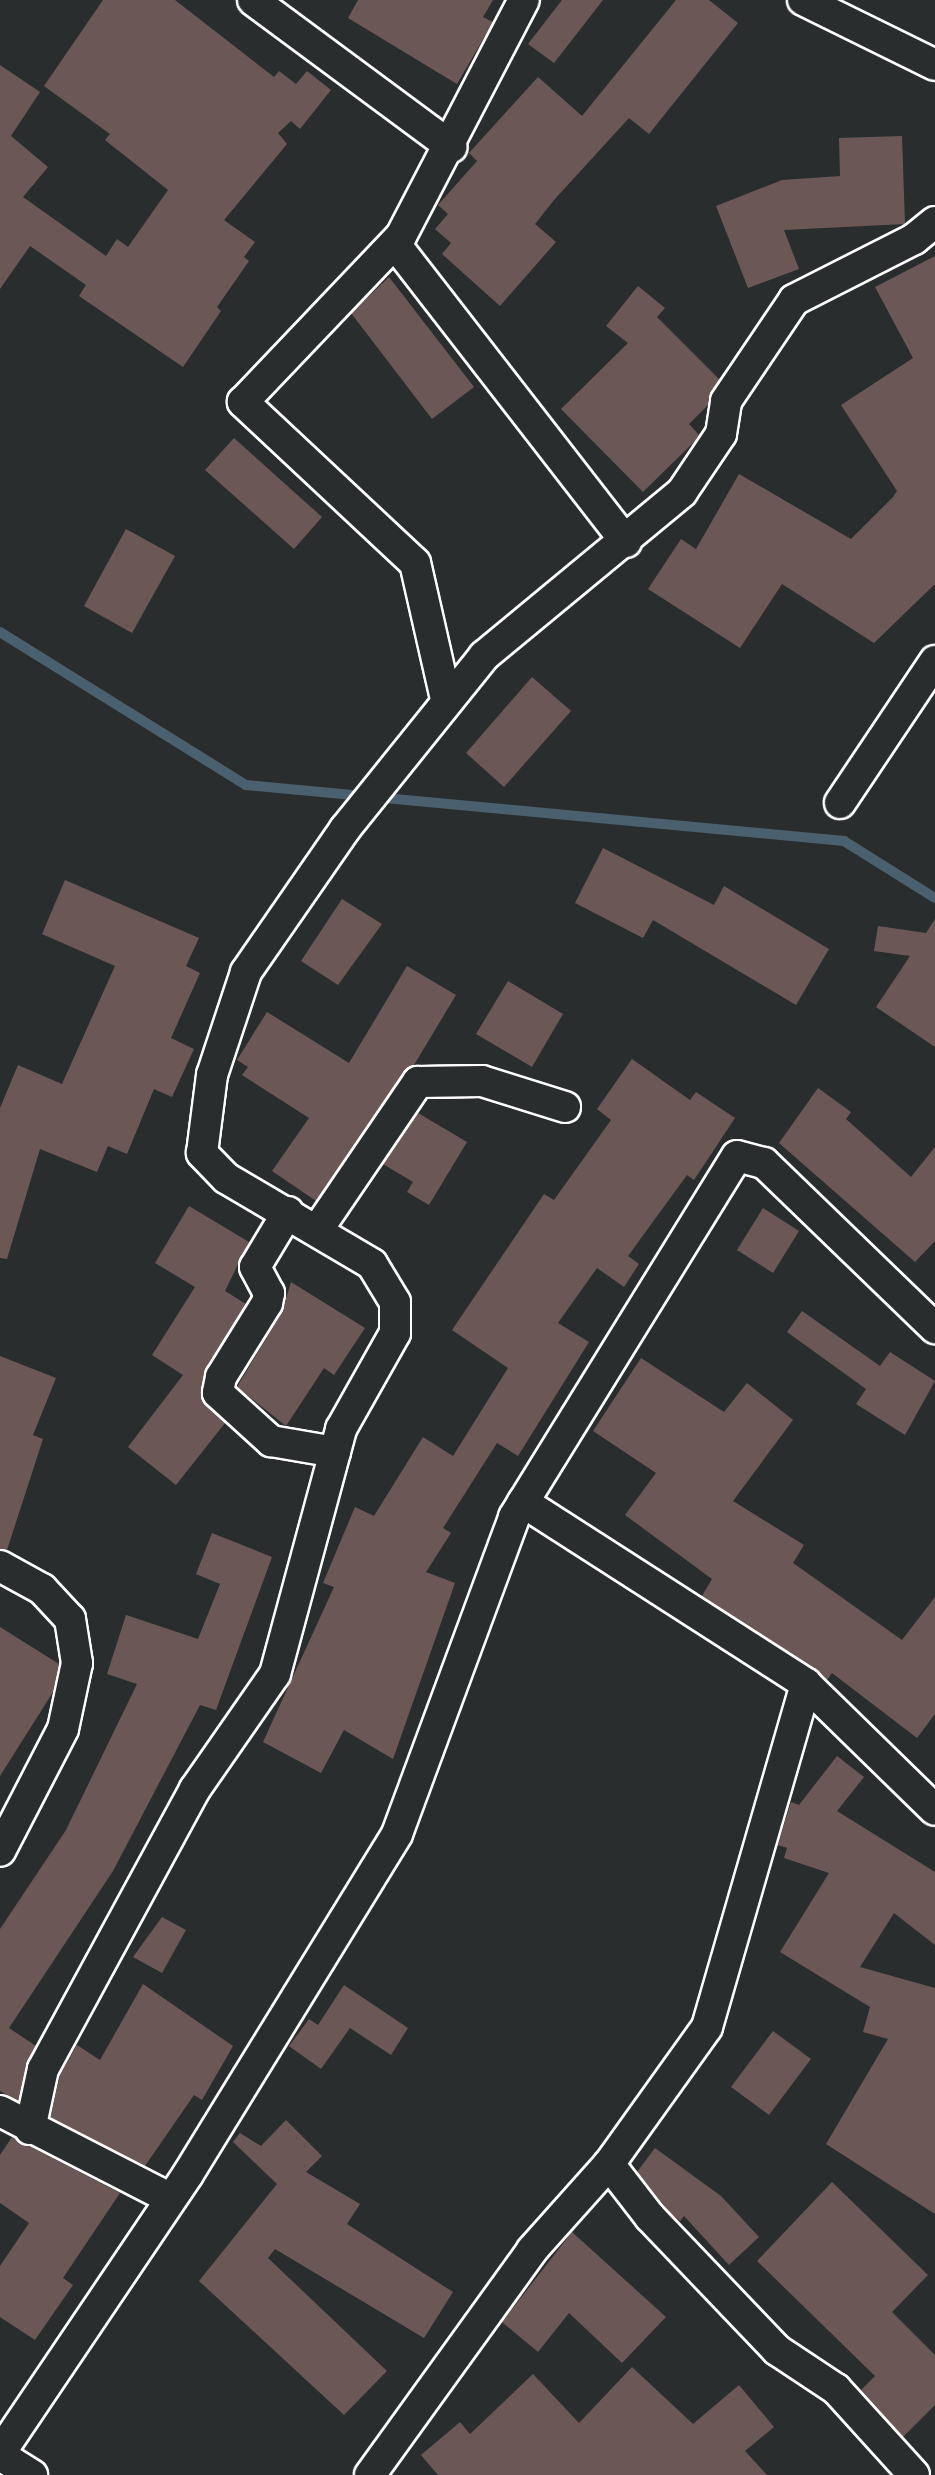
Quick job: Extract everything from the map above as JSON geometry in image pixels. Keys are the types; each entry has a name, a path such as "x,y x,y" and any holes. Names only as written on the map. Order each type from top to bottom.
{"street":[{"path":"253,0 452,147"},
{"path":"446,699 415,564 243,402 395,244 452,147 524,0"},
{"path":"803,0 935,65"},
{"path":"30,2129 43,2069 195,1789 275,1674 335,1452 352,1406 395,1333 395,1302 372,1264 318,1229 226,1178 202,1153 224,1028 246,972 345,829 446,699 484,656 626,542 695,475 721,434 726,401 794,300 914,239 935,222"},
{"path":"395,244 626,542"},
{"path":"840,803 935,661"},
{"path":"318,1229 418,1082 482,1081 565,1107"},
{"path":"32,2475 0,2454 171,2199 397,1834 523,1502 737,1156 764,1163 935,1328"},
{"path":"288,1212 254,1267 269,1298 220,1377 218,1393 271,1441 335,1452"},
{"path":"523,1502 806,1684 935,1810"},
{"path":"0,1566 42,1589 71,1619 77,1662 63,1730 0,1851"},
{"path":"370,2475 554,2221 609,2164 707,2027 806,1684"},
{"path":"0,2111 30,2129 171,2199"},
{"path":"609,2164 650,2217 776,2350 836,2389 914,2475"}],"building":[{"path":"103,0 175,0 274,77 279,71 296,84 307,71 331,90 300,129 291,121 278,133 287,144 224,220 255,242 244,257 249,261 217,307 221,311 183,367 79,296 86,285 30,246 0,289 0,65 40,92 11,136 48,167 23,197 106,256 117,239 128,247 168,190 105,140 110,134 44,86"},
{"path":"358,0 493,0 483,17 493,22 457,84 348,18"},
{"path":"562,0 603,0 554,63 528,44"},
{"path":"676,0 709,0 738,23 649,134 629,118 554,200 535,224 556,242 500,306 442,254 451,243 435,229 448,214 438,205 477,161 469,153 538,77 582,116"},
{"path":"902,136 905,224 784,230 799,269 748,288 716,206 782,180 840,176 839,138"},
{"path":"935,256 935,584 874,643 782,584 740,648 648,589 681,539 696,549 739,474 851,539 893,497 897,491 841,405 913,358 875,287"},
{"path":"389,277 474,387 432,419 351,313"},
{"path":"638,286 665,308 657,317 719,379 708,405 689,424 699,435 695,441 643,492 561,409 628,343 606,326"},
{"path":"234,438 322,517 294,549 205,470"},
{"path":"126,529 175,556 132,633 84,606"},
{"path":"532,677 571,711 504,787 466,753"},
{"path":"603,848 714,905 724,886 829,949 796,1005 653,920 643,938 575,903"},
{"path":"65,880 199,938 186,966 200,973 171,1038 194,1049 172,1097 154,1089 127,1154 108,1146 97,1172 40,1149 7,1259 0,1258 0,1108 18,1065 62,1084 115,966 42,934"},
{"path":"342,899 382,924 338,985 301,961"},
{"path":"935,919 935,1047 876,1007 910,956 874,951 878,926 926,933"},
{"path":"407,966 456,995 414,1065 316,1201 272,1171 309,1118 242,1075 248,1067 237,1060 267,1012 349,1063"},
{"path":"508,981 563,1014 532,1067 476,1034"},
{"path":"632,1059 690,1100 696,1092 735,1118 694,1180 687,1175 628,1256 639,1264 624,1287 597,1268 558,1323 589,1342 518,1456 497,1443 443,1528 451,1533 426,1572 455,1583 393,1759 344,1730 321,1773 263,1742 334,1587 323,1583 355,1507 374,1516 423,1437 453,1456 508,1368 452,1330 544,1194 554,1200 611,1120 597,1109"},
{"path":"818,1088 851,1112 846,1119 911,1177 935,1147 935,1241 915,1262 779,1143"},
{"path":"418,1113 467,1142 429,1205 407,1192 413,1182 383,1164"},
{"path":"189,1206 249,1242 225,1291 246,1304 206,1368 201,1390 206,1405 225,1423 176,1485 128,1447 183,1375 152,1355 195,1287 155,1263"},
{"path":"763,1208 799,1231 773,1273 737,1250"},
{"path":"291,1282 365,1328 334,1375 324,1368 286,1426 237,1387 282,1312"},
{"path":"802,1311 880,1366 890,1352 935,1381 905,1435 856,1404 866,1389 787,1332"},
{"path":"0,1356 56,1378 33,1435 43,1439 7,1550 0,1549"},
{"path":"641,1358 724,1412 747,1383 793,1420 733,1501 804,1545 793,1563 902,1640 935,1597 935,1714 917,1738 832,1673 827,1680 702,1596 712,1579 625,1515 656,1473 593,1431"},
{"path":"212,1533 272,1557 216,1710 200,1705 113,1871 9,2028 36,2046 18,2101 0,2091 0,1929 66,1830 137,1684 107,1674 126,1615 198,1639 220,1584 196,1574"},
{"path":"0,1627 59,1664 53,1692 0,1776"},
{"path":"837,1756 864,1777 837,1811 935,1872 935,1945 894,1913 860,1967 935,1988 935,2214 826,2144 888,2039 863,2032 870,2007 780,1952 829,1873 784,1858 787,1848 778,1845 791,1802 799,1805"},
{"path":"162,1917 186,1930 162,1973 133,1957"},
{"path":"143,1984 233,2046 202,2100 194,2095 145,2166 50,2117 60,2075 77,2045 100,2060"},
{"path":"344,1985 408,2028 391,2055 350,2028 321,2069 289,2046 309,2019 318,2025"},
{"path":"773,2031 811,2059 769,2115 731,2087"},
{"path":"286,2120 322,2156 306,2172 360,2204 347,2224 453,2292 424,2338 275,2249 268,2258 387,2371 344,2415 199,2281 277,2184 233,2142 240,2133 261,2146"},
{"path":"12,2137 120,2193 63,2278 73,2285 35,2340 0,2317 0,2266 29,2223 0,2203 0,2155"},
{"path":"655,2148 721,2196 759,2237 729,2265 684,2216 680,2221 670,2213 637,2172"},
{"path":"832,2182 928,2275 892,2312 935,2355 935,2405 903,2437 861,2390 875,2376 757,2261"},
{"path":"572,2232 666,2317 622,2363 569,2313 538,2352 502,2322"},
{"path":"632,2367 693,2424 739,2385 774,2427 745,2451 767,2475 438,2475 421,2455 460,2422 470,2434 533,2374 579,2423"}],"waterway":[{"path":"0,632 246,785 844,841 935,898"}]}
